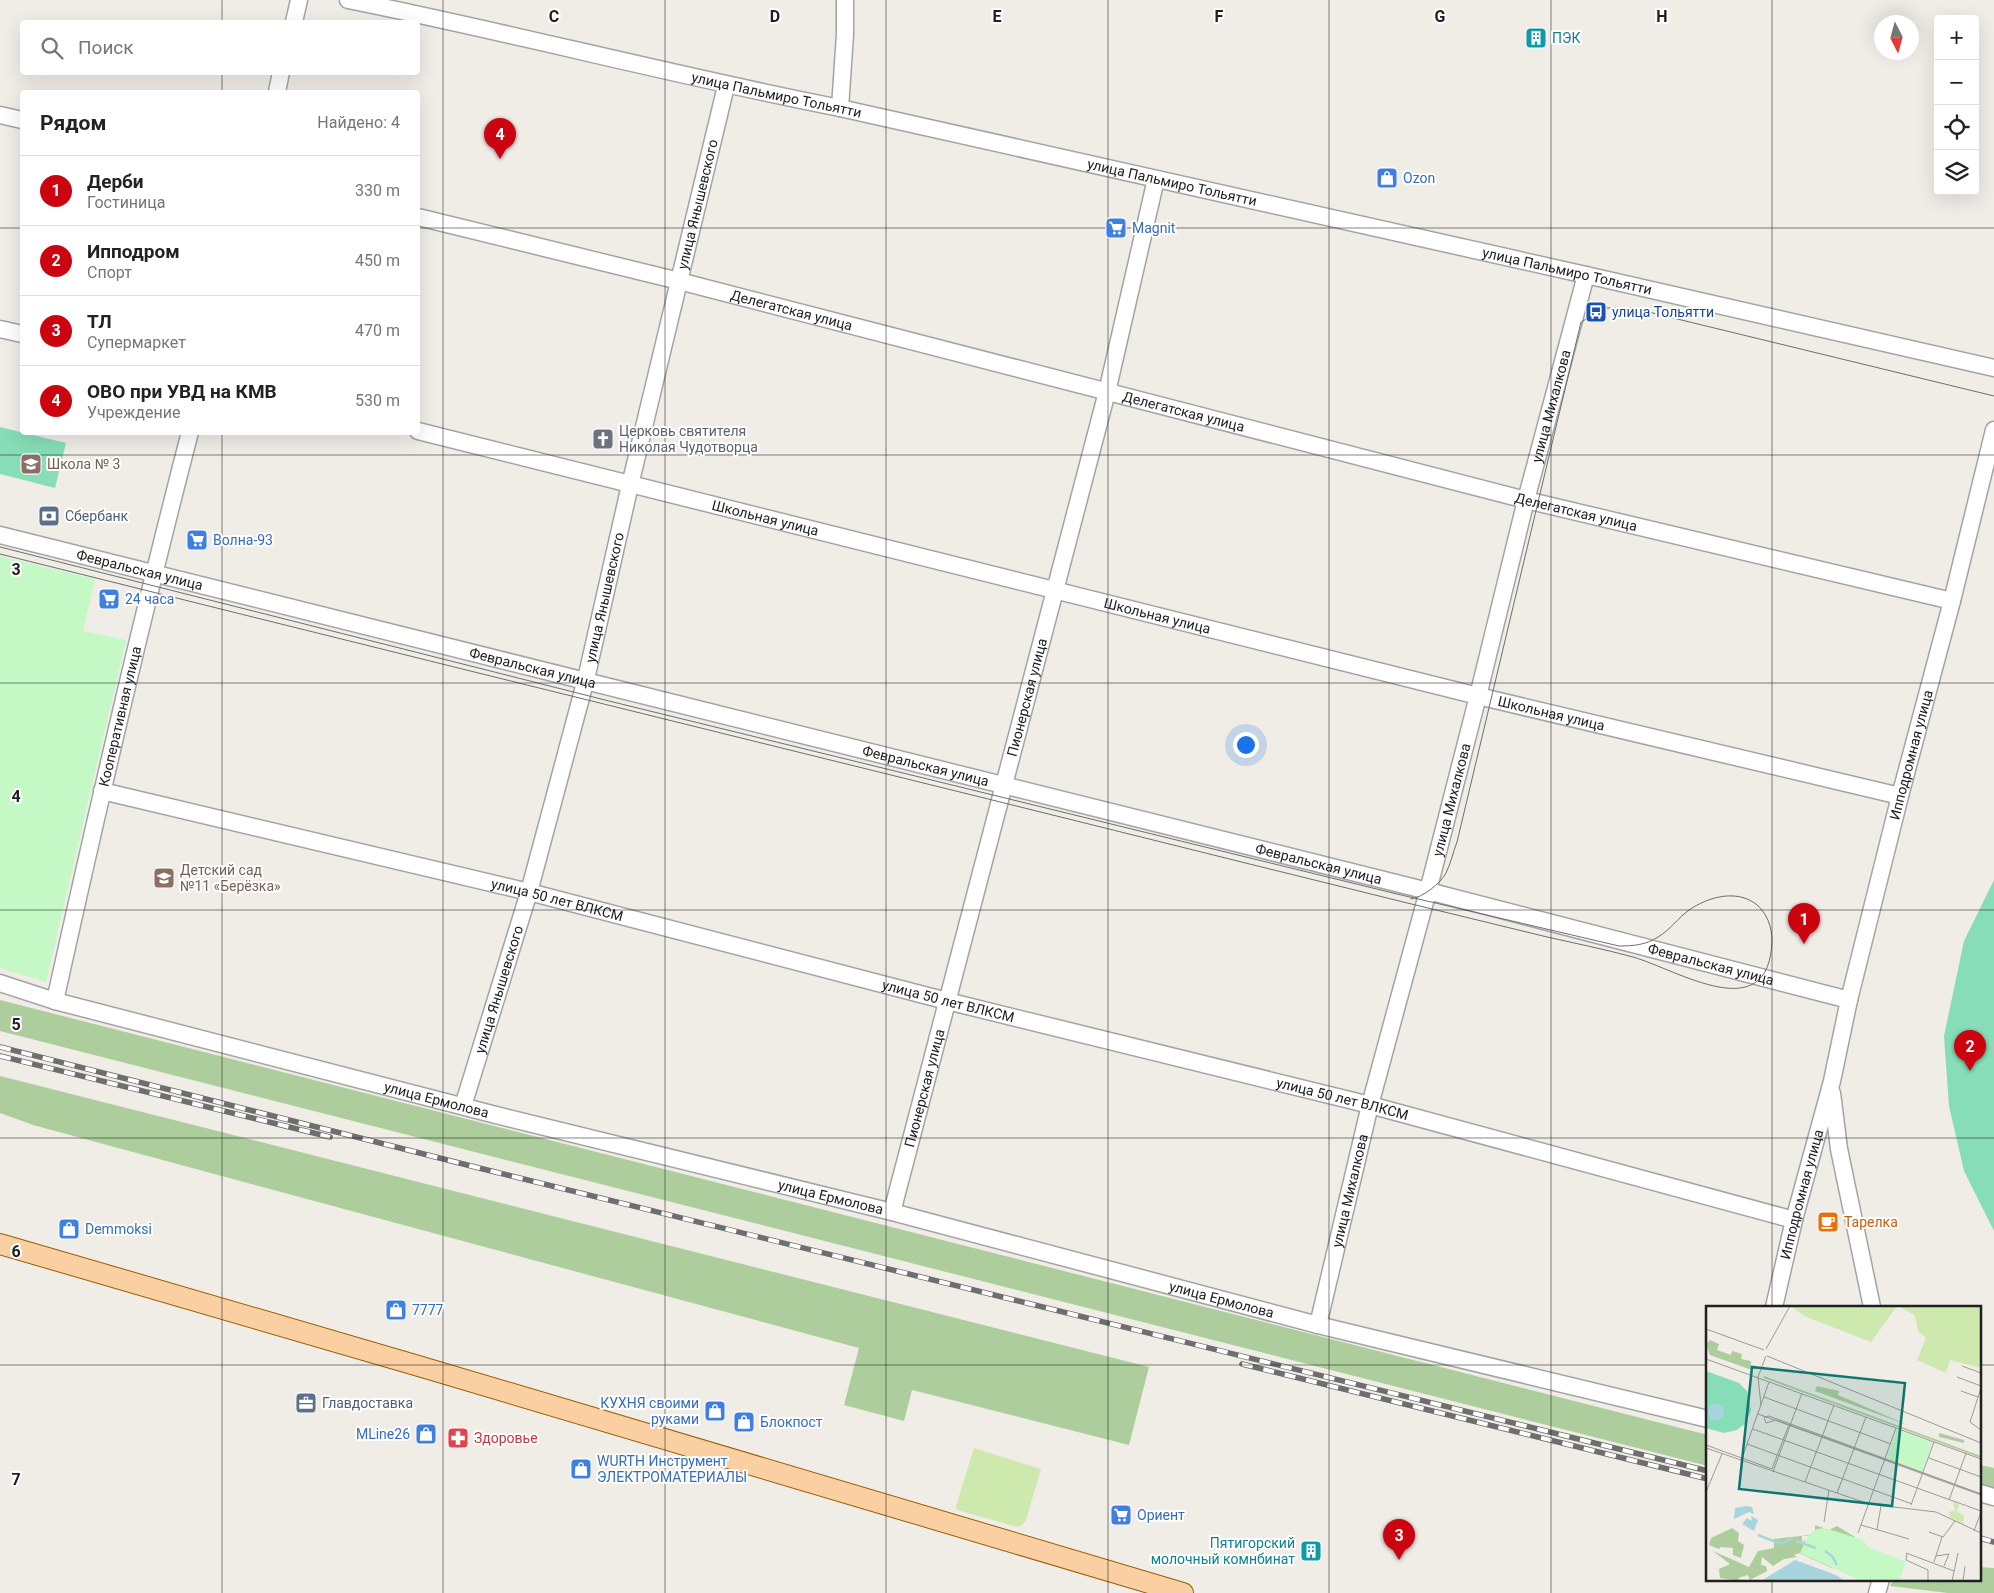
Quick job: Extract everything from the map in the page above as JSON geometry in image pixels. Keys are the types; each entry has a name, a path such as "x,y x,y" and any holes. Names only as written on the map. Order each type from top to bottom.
{"main road":[{"path":"0,1244 1183,1593"}],"street":[{"path":"294,20 299,0"},
{"name":"улица Пальмиро Тольятти","path":"348,0 520,37 726,86 840,108 1994,368"},
{"path":"840,108 846,34 845,0"},
{"path":"278,90 281,75"},
{"name":"улица Янышевского","path":"464,1106 529,892 586,679 630,484 726,86"},
{"path":"0,114 20,119"},
{"name":"Пионерская улица","path":"892,1212 1054,589 1108,392 1156,179"},
{"name":"Делегатская улица","path":"420,216 679,281 1526,500 1952,601"},
{"name":"улица Михалкова","path":"1318,1325 1370,1105 1428,890 1526,500 1586,275"},
{"path":"0,329 20,334"},
{"name":"Ипподромная улица","path":"1774,1306 1794,1220 1832,1081 1849,1000 1900,796 1952,601 1994,430"},
{"name":"Школьная улица","path":"420,432 1478,696 1900,796"},
{"name":"Кооперативная улица","path":"55,1001 102,791 189,435"},
{"name":"Февральская улица","path":"0,535 586,679 1428,890 1849,1000"},
{"name":"улица 50 лет ВЛКСМ","path":"102,791 529,892 947,1001 1370,1105 1794,1220"},
{"name":"улица Ермолова","path":"0,983 55,1001 464,1106 892,1212 1318,1325 1706,1418"},
{"name":"Ипподромная улица","path":"1832,1081 1839,1149 1872,1306"},
{"name":"улица Ермолова","path":"1662,1407 1706,1410"},
{"path":"1877,1593 1880,1580"}],"green space":[{"path":"0,427 20,432 20,435 33,435 66,443 55,488 0,474"},
{"path":"0,556 95,579 83,631 126,640 46,982 0,968"},
{"path":"1994,880 1994,1231 1964,1171 1949,1106 1944,1036 1964,941"},
{"path":"0,1000 1706,1434 1706,1465 0,1031"},
{"path":"0,1076 1149,1367 1129,1445 912,1390 904,1421 844,1405 859,1348 33,1125 0,1113"},
{"path":"974,1448 1041,1469 1026,1520 1022,1525 1017,1527 957,1510 956,1506"},
{"path":"1982,1465 1994,1468 1994,1495 1982,1491"},
{"path":"1982,1567 1994,1568 1994,1593 1948,1593 1890,1586 1893,1580 1982,1580"}],"tram line":[{"path":"1411,899 1426,893 1444,877 1457,842 1581,322 1606,308 1632,308 1994,396"},
{"path":"0,547 609,701 1397,894 1619,946 1629,946 1653,940 1689,910 1705,901 1722,896 1740,897 1756,904 1768,921 1772,941 1767,967 1755,982 1739,988 1718,987 1622,954 1328,884 0,554"}],"railway":[{"path":"0,1047 483,1169 1706,1471"},
{"path":"0,1056 330,1137"},
{"path":"1242,1364 1706,1479"},
{"path":"1982,1539 1994,1542"}],"place":[{"name":"ПЭК","path":"1536,38"},
{"name":"ОВО при УВД на КМВ","path":"500,159"},
{"name":"Ozon","path":"1387,178"},
{"name":"Magnit","path":"1116,228"},
{"name":"улица Тольятти","path":"1596,312"},
{"name":"Церковь святителя Николая Чудотворца","path":"603,439"},
{"name":"Школа № 3","path":"31,464"},
{"name":"Сбербанк","path":"49,516"},
{"name":"Волна-93","path":"197,540"},
{"name":"24 часа","path":"109,599"},
{"name":"Детский сад №11 «Берёзка»","path":"164,878"},
{"name":"Дерби","path":"1804,944"},
{"name":"Ипподpом","path":"1970,1071"},
{"name":"Тарелка","path":"1828,1222"},
{"name":"Demmoksi","path":"69,1229"},
{"name":"7777","path":"396,1310"},
{"name":"Главдоставка","path":"306,1403"},
{"name":"КУХНЯ своими руками","path":"715,1411"},
{"name":"Блокпост","path":"744,1422"},
{"name":"MLine26","path":"426,1434"},
{"name":"Здоровье","path":"458,1438"},
{"name":"WURTH Инструмент ЭЛЕКТРОМАТЕРИАЛЫ","path":"581,1469"},
{"name":"Ориент","path":"1121,1515"},
{"name":"Пятигорский молочный комнбинат","path":"1311,1551"},
{"name":"ТЛ","path":"1399,1560"}]}
